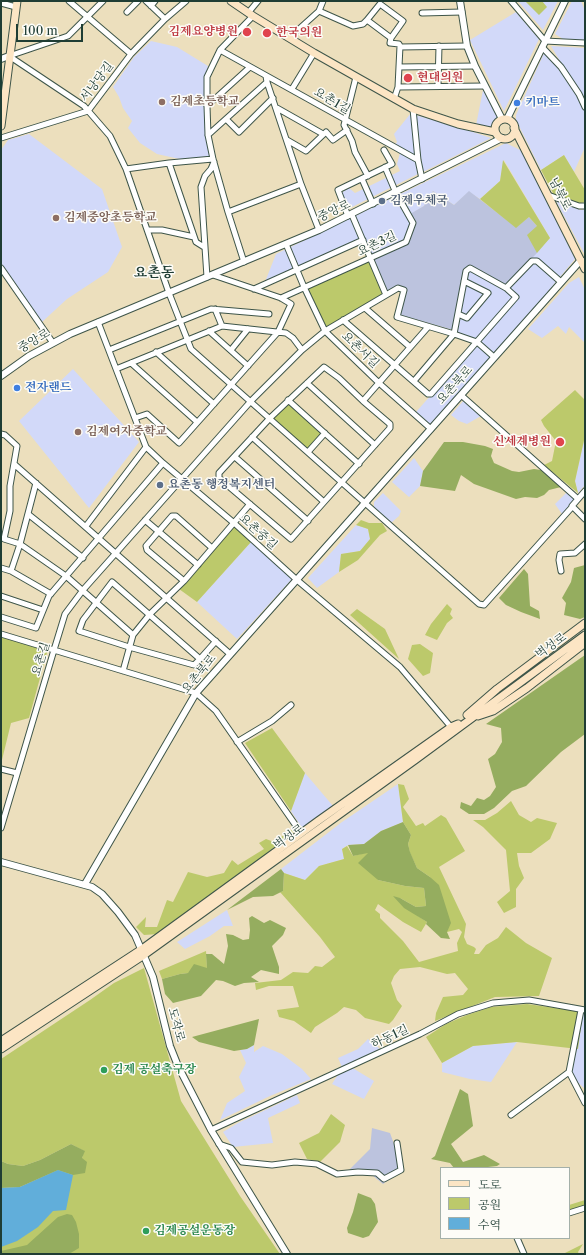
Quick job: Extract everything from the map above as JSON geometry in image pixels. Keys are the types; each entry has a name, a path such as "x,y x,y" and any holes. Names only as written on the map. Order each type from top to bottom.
{"main road":[{"path":"231,1 250,15 314,54 412,109 458,124 495,132 502,138 508,138 512,135 514,128 513,123 504,119 496,124 495,132"},
{"path":"1,126 16,4"},
{"name":"남북로","path":"514,128 585,267"},
{"path":"454,725 497,689 585,623"},
{"name":"벽성로","path":"1,1041 143,952 301,833 454,725 476,712 585,630"},
{"name":"벽성로","path":"1,1049 143,952 389,779 585,635"},
{"path":"468,720 493,710 527,688 585,643"}],"street":[{"path":"69,1 131,54"},
{"path":"1,59 68,36 103,1"},
{"path":"127,12 138,1"},
{"path":"146,1 166,19"},
{"path":"151,6 155,1"},
{"name":"서낭당길","path":"1,138 88,111 131,54 186,1"},
{"path":"244,262 228,212 208,135 207,77 220,50 250,15 258,1"},
{"path":"288,38 320,11 323,1"},
{"path":"460,1 467,46 485,86 504,119"},
{"path":"511,1 561,67 579,94 585,107"},
{"path":"504,119 565,1"},
{"path":"1,3 16,4"},
{"path":"320,11 353,26 363,24 380,4 403,22 391,38 390,43 399,44 400,47 467,46"},
{"path":"422,13 462,12"},
{"path":"367,20 391,38"},
{"path":"544,44 585,43"},
{"path":"438,86 439,46"},
{"path":"394,99 398,87 400,47"},
{"name":"요촌1길","path":"220,50 418,160"},
{"path":"292,89 314,54"},
{"path":"9,56 84,106 110,136 126,170 191,349 479,604 484,605 585,491"},
{"path":"399,67 475,66"},
{"path":"207,106 250,67"},
{"path":"266,76 272,98 277,108 319,230"},
{"path":"356,77 344,120 344,125 352,141 355,152 368,176"},
{"path":"208,135 267,82"},
{"path":"398,87 485,86"},
{"path":"226,119 239,132 272,98"},
{"path":"277,108 324,133 333,140 347,130"},
{"path":"412,109 418,160 422,179"},
{"path":"287,140 306,151 324,133"},
{"name":"중앙로","path":"1,376 29,356 70,334 319,230 396,193 502,138"},
{"name":"요촌3길","path":"282,298 406,242 413,223 396,193 385,167 392,164 384,150"},
{"path":"126,170 169,163 214,160"},
{"path":"135,418 147,414 179,443 278,332 291,304 282,298 210,276 204,247 201,187 205,176 211,169 214,160"},
{"path":"169,163 196,242 204,247"},
{"path":"385,167 338,190 363,240 386,295"},
{"path":"362,179 373,204"},
{"path":"228,212 302,184"},
{"path":"548,195 579,206 585,206"},
{"path":"148,230 162,230 194,237"},
{"path":"254,289 363,240"},
{"name":"요촌서길","path":"286,244 304,288 325,331 379,383 431,428"},
{"path":"506,288 532,261 537,260 561,282"},
{"name":"요촌북로","path":"85,884 196,693 297,580 364,502 581,260"},
{"path":"1,268 53,344"},
{"path":"343,320 428,394 431,394 516,297 506,288 470,268 466,271 454,334 414,381"},
{"path":"458,314 467,318 488,294 464,281"},
{"name":"요촌길","path":"1,828 66,614 83,590 251,402 302,350 325,331 398,288 404,290 397,317 428,327"},
{"path":"365,308 410,347"},
{"path":"215,309 222,326"},
{"path":"108,350 180,321 215,309 269,314"},
{"name":"요촌중길","path":"98,322 146,447 297,580 400,667 454,725"},
{"path":"116,369 222,326 286,333 293,338 302,350"},
{"path":"363,401 428,327 477,342 494,357"},
{"path":"231,350 248,329"},
{"path":"209,331 248,366"},
{"path":"156,352 214,404"},
{"path":"131,363 197,422"},
{"path":"324,367 339,378 390,424 390,428 291,539 219,478 219,473 270,418 307,383 324,367"},
{"path":"307,383 375,445"},
{"path":"461,395 578,499"},
{"path":"288,400 359,464"},
{"path":"308,452 325,433"},
{"path":"1,434 5,435 17,446 10,486 10,511 4,539 20,544 66,576 133,634"},
{"path":"252,437 324,502"},
{"path":"86,526 146,447"},
{"path":"235,457 308,521"},
{"path":"1,618 36,628 49,596 163,463"},
{"path":"14,464 230,654"},
{"path":"11,570 20,544 36,483"},
{"path":"123,671 133,634 166,597 184,581 250,504"},
{"path":"573,506 585,519"},
{"path":"28,514 83,558"},
{"path":"184,581 147,550 146,546 158,531 172,516 176,516 212,548"},
{"path":"145,520 198,565"},
{"path":"561,571 559,560 560,554 575,552 585,544"},
{"path":"1,568 11,570 51,594"},
{"path":"200,659 112,582 83,620 79,631 194,665 200,659 216,641"},
{"path":"1,596 43,610"},
{"path":"1,634 196,693 216,711 301,833"},
{"path":"237,742 272,721 291,705"},
{"path":"1,769 17,773"},
{"name":"도작로","path":"1,862 92,887 102,894 135,935 152,977 170,1046 178,1066 219,1144 287,1254"},
{"name":"하동1길","path":"211,1130 413,1037 458,1014 493,1003 529,1000 583,1010"},
{"path":"583,1010 569,1072 585,1103"},
{"path":"511,1115 569,1072"},
{"path":"219,1144 231,1148 242,1162 272,1165 295,1162 317,1164 337,1174 358,1172 377,1173 384,1178 401,1170 396,1143"},
{"path":"570,1213 585,1208"},
{"path":"517,1239 524,1254"}],"shaded area":[{"path":"518,1 558,1 543,30"},
{"path":"572,1 581,1 585,11 585,41 563,39 555,34"},
{"path":"516,12 539,39 504,111 470,40"},
{"name":"김제초등학교","path":"151,41 177,47 208,66 204,84 204,112 210,156 184,160 157,154 140,143 128,128 132,121 123,108 113,87 134,57"},
{"path":"551,46 585,48 585,147 574,172 564,155 541,170 516,120 516,115 545,51 567,80 570,78"},
{"path":"483,90 498,117 493,127 476,125"},
{"path":"411,113 418,174 348,209 341,193 349,188 355,193 400,171 397,164 400,153 394,146 397,142 394,134"},
{"path":"415,115 455,126 491,138 423,172"},
{"name":"김제중앙초등학교","path":"29,134 102,189 122,247 108,272 67,299 42,322 1,263 1,150 8,140"},
{"path":"506,143 522,151 575,259 495,355 431,425 416,412 479,341 453,330 467,266 505,286 550,238 504,160 500,181 480,199 469,192 454,205 433,191 424,206 411,214 414,223 408,242 370,260 363,242 263,287 276,254"},
{"path":"433,191 454,205 469,191 516,227 529,217 537,226 537,253 505,286 467,266 453,330 400,315 406,289 398,287 384,295 370,260 408,242 414,223 410,214 424,206"},
{"path":"556,201 581,210 585,209 585,255"},
{"path":"579,277 585,290 585,343 569,327 566,334 558,326 542,338 528,329 569,283"},
{"name":"김제여자중학교","path":"73,369 139,442 89,508 19,421"},
{"path":"464,400 481,416 467,424 459,421 451,415"},
{"path":"585,436 585,485 578,493 575,481"},
{"path":"414,458 423,471 420,486 409,497 392,482"},
{"path":"567,492 575,499 562,514 555,504"},
{"path":"383,493 401,511 399,516 391,523 374,507 374,502"},
{"path":"356,525 368,529 370,539 360,551 341,554 339,572 317,588 308,578"},
{"path":"251,542 292,579 237,639 197,602"},
{"path":"305,773 333,806 302,828 291,811"},
{"path":"398,784 403,822 381,831 364,844 348,845 342,849 344,859 319,866 305,880 284,873 281,869 342,822"},
{"path":"227,910 233,926 224,926 210,936 185,949 177,942"},
{"path":"583,1012 585,1013 585,1089 574,1079 571,1072"},
{"path":"368,1039 380,1049 342,1067 338,1058 358,1049"},
{"path":"517,1042 491,1082 470,1079 442,1072 442,1063 473,1046"},
{"path":"254,1045 254,1052 263,1046 282,1054 302,1069 311,1079 270,1096 220,1120 227,1103 245,1091 239,1077 246,1063 240,1050 247,1049"},
{"path":"351,1067 374,1081 364,1099 332,1084 339,1073"},
{"path":"297,1095 300,1103 268,1118 273,1143 233,1147 223,1132 238,1123"},
{"path":"372,1128 390,1133 403,1169 383,1184 372,1175 349,1170 370,1149"}],"green space":[{"path":"525,1 542,1 547,7 539,15"},
{"path":"564,155 585,190 585,202 580,203 554,195 541,170"},
{"path":"503,160 550,238 537,253 527,235 537,226 529,217 516,228 480,199 500,181"},
{"path":"370,260 384,295 326,328 306,288"},
{"path":"575,390 585,400 585,436 575,481 578,493 544,465 552,461 556,441 541,420"},
{"path":"288,402 322,433 307,450 272,418"},
{"path":"444,442 463,442 493,449 491,456 494,463 512,471 519,472 534,469 541,470 561,487 549,490 544,495 537,498 525,497 516,499 474,484 461,475 455,491 420,486 423,471"},
{"path":"361,520 369,523 382,523 387,531 380,535 358,560 339,572 341,554 360,551 370,539 368,529 356,525"},
{"path":"234,526 251,542 197,602 179,589"},
{"path":"585,565 585,617 580,619 564,615 566,603 562,598 571,582 574,568"},
{"path":"524,569 528,574 530,606 539,611 540,619 506,605 499,598"},
{"path":"447,604 452,609 450,614 453,618 447,623 437,640 425,635 431,624"},
{"path":"357,609 385,629 399,659 350,615"},
{"path":"1,637 28,642 48,649 29,718 11,723 1,764"},
{"path":"420,644 433,653 430,673 423,676 408,659 412,645"},
{"path":"585,655 585,734 561,752 526,786 512,791 494,808 484,814 469,814 460,808 461,802 471,806 477,798 484,800 490,796 496,787 488,759 495,754 502,742 501,728 486,724"},
{"path":"272,728 305,773 291,811 245,743"},
{"path":"398,784 404,785 409,799 403,807 416,826 423,823 425,826 441,815 446,818 465,851 439,867 466,924 464,937 467,944 476,949 474,954 479,954 486,945 498,938 506,927 526,943 552,958 539,996 495,997 435,1021 436,1013 443,997 463,995 468,989 455,973 447,974 420,967 400,969 394,976 391,983 397,1000 402,1006 389,1024 365,1018 356,1010 344,1007 315,1027 311,1033 294,1021 279,1017 277,1010 299,1007 293,986 269,986 256,990 255,983 281,980 293,972 308,973 315,966 322,967 335,957 320,937 280,892 283,891 284,873 305,880 319,866 344,859 342,849 347,846 353,856 369,852 378,880 405,886 424,888 426,906 416,907 400,898 418,916 427,922 421,932 403,922 378,904 375,910 380,914 380,918 403,941 419,962 458,951 457,943 462,932 459,929 447,932 430,877 417,868 410,853 408,844 411,835 403,822"},
{"path":"511,801 519,815 531,822 537,818 557,823 550,839 531,853 517,853 519,866 524,878 516,889 516,907 504,913 497,902 510,891 506,850 483,827 473,820 485,820 497,813"},
{"path":"403,822 411,835 408,844 417,868 439,885 451,923 447,932 450,939 441,938 426,924 427,922 404,908 393,896 400,898 416,907 426,906 424,888 405,886 378,880 358,863 368,853 353,856 348,845 364,844 381,831"},
{"path":"291,830 293,832 267,853 158,934 144,935 136,927 146,917 145,927 157,927 167,900 173,902 188,872 207,877 224,873 232,860 238,865 264,849 259,843 266,839 274,842"},
{"path":"281,869 284,873 283,891 273,896 253,897 227,910"},
{"path":"252,916 264,923 270,920 286,928 283,935 272,946 279,967 279,974 261,970 251,977 259,982 244,983 235,986 216,980 201,996 173,1003 165,994 162,979 188,973 194,964 207,968 206,954 212,954 224,964 228,946 226,934 233,935 243,940 249,939 249,918"},
{"path":"206,951 207,968 162,979 159,971"},
{"path":"144,968 181,1101 240,1196 280,1254 1,1254 1,1188 20,1187 82,1158 84,1151 71,1144 40,1160 23,1166 8,1164 1,1161 1,1059 114,983"},
{"path":"527,1004 583,1012 578,1049 517,1042 473,1046 442,1063 426,1037 446,1024 491,1007"},
{"path":"259,1019 254,1045 247,1049 234,1051 199,1042 192,1037"},
{"path":"460,1089 468,1094 473,1126 451,1144 463,1162 484,1155 500,1164 497,1166 488,1167 453,1167 450,1163 431,1159 435,1156"},
{"path":"331,1114 345,1125 340,1142 320,1162 307,1159 299,1143 319,1133"},
{"path":"71,1144 85,1151 82,1158 87,1162 85,1173 73,1175 58,1170 20,1187 1,1188 1,1161 8,1164 23,1166 40,1160"},
{"path":"358,1193 371,1198 375,1204 378,1222 369,1236 363,1238 348,1233 347,1228"},
{"path":"585,1200 585,1206 570,1211 570,1205"},
{"path":"67,1214 72,1215 76,1222 79,1234 79,1248 69,1254 1,1254 1,1251 27,1245 58,1217"},
{"path":"583,1244 578,1252 579,1254 563,1254"}],"water":[{"path":"58,1170 73,1175 66,1210 53,1211 38,1227 17,1241 1,1247 1,1188 20,1187"}],"place":[{"name":"김제요양병원","path":"247,32"},
{"name":"한국의원","path":"267,33"},
{"name":"현대의원","path":"408,78"},
{"name":"김제초등학교","path":"162,102"},
{"name":"키마트","path":"517,103"},
{"name":"김제우체국","path":"382,201"},
{"name":"김제중앙초등학교","path":"56,218"},
{"name":"전자랜드","path":"17,388"},
{"name":"김제여자중학교","path":"78,432"},
{"name":"신세계병원","path":"560,442"},
{"name":"요촌동 행정복지센터","path":"160,485"},
{"name":"김제 공설축구장","path":"104,1070"},
{"name":"김제공설운동장","path":"146,1231"}],"district":[{"name":"요촌동","path":"154,273"}]}
